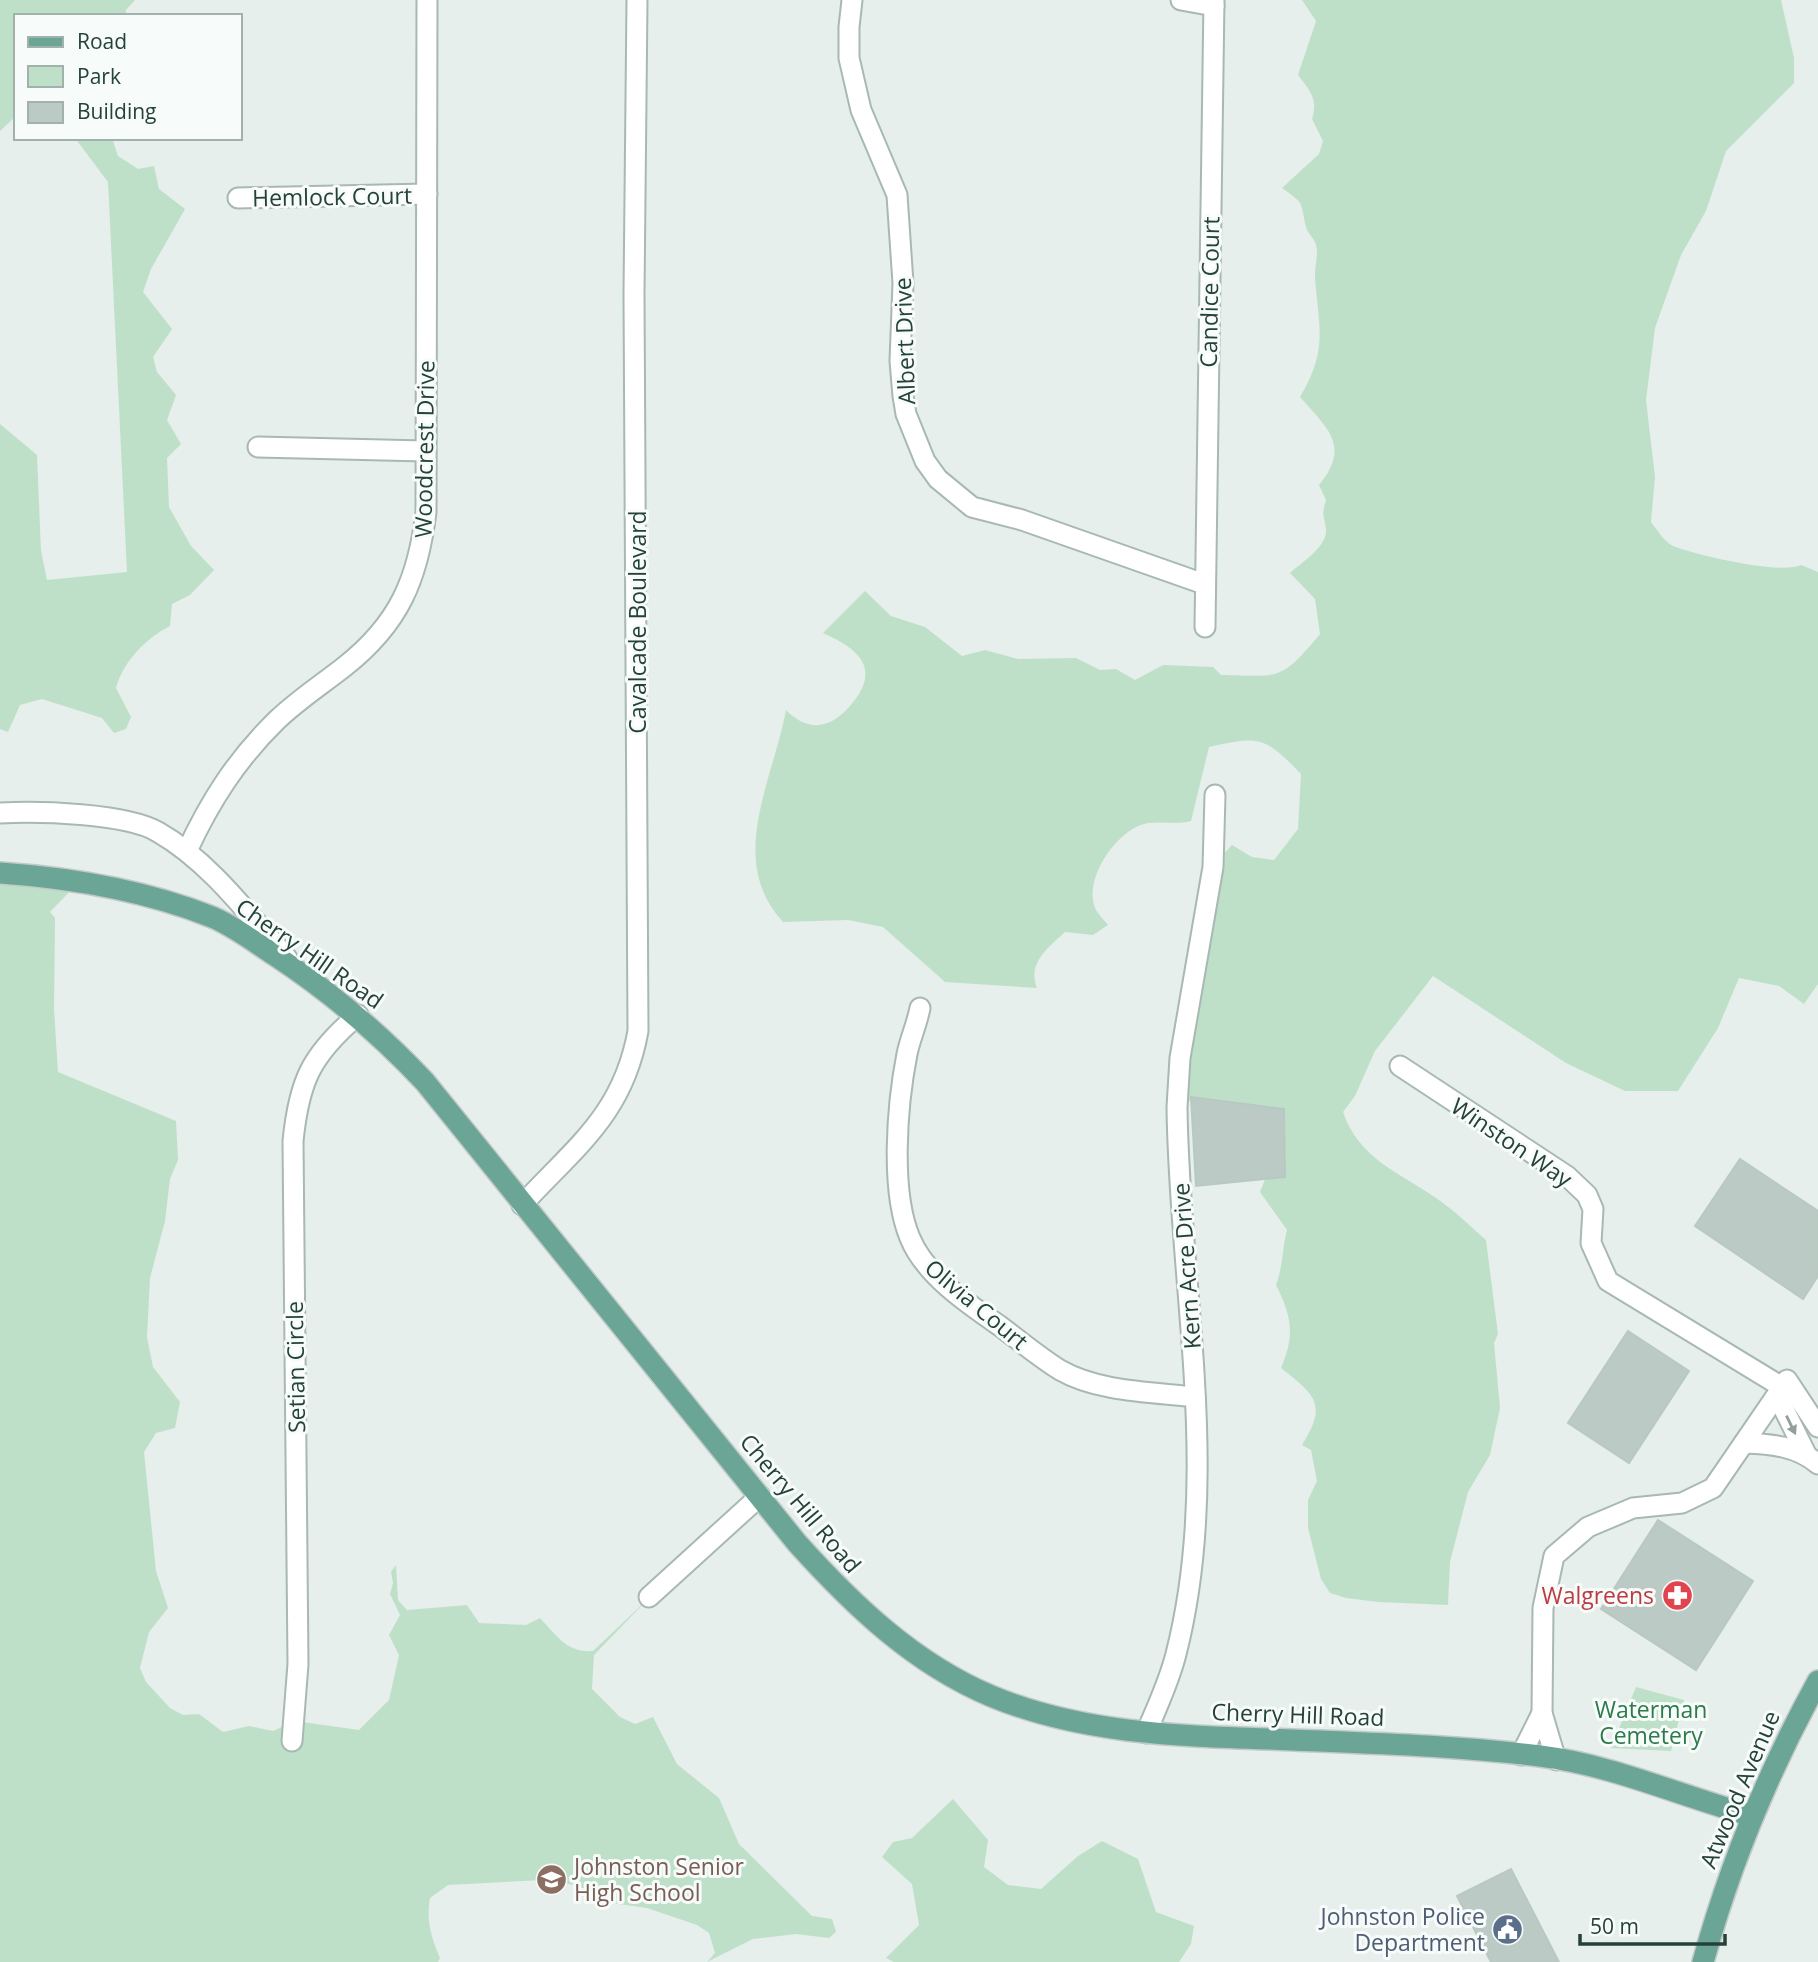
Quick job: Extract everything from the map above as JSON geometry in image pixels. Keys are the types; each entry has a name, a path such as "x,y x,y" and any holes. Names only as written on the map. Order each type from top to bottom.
{"main road":[{"name":"Cherry Hill Road","path":"0,873 86,882 164,901 215,918 299,971 358,1015 425,1082 797,1543 856,1607 926,1660 991,1696 1072,1721 1146,1733 1416,1745 1556,1760 1657,1785 1753,1816"},
{"name":"Atwood Avenue","path":"1703,1962 1716,1916 1753,1816 1818,1681"}],"street":[{"name":"Woodcrest Drive","path":"187,851 205,810 237,763 298,701 369,646 389,622 412,581 421,554 426,512 427,0"},
{"name":"Cavalcade Boulevard","path":"522,1205 566,1162 600,1123 619,1089 635,1051 638,1031 634,308 638,0"},
{"name":"Albert Drive","path":"852,0 849,58 861,110 897,195 903,283 900,361 903,396 917,447 925,461 938,479 972,507 1022,520 1204,584"},
{"path":"1181,0 1214,3"},
{"name":"Candice Court","path":"1204,584 1214,3"},
{"name":"Hemlock Court","path":"238,198 426,194"},
{"path":"258,447 425,451"},
{"path":"1204,584 1205,626"},
{"name":"Kern Acre Drive","path":"1146,1733 1164,1696 1177,1653 1194,1548 1195,1396 1177,1107 1180,1058 1213,867 1215,794"},
{"path":"0,813 88,816 156,830 187,851 299,971"},
{"name":"Olivia Court","path":"920,1008 902,1087 897,1176 901,1212 910,1240 925,1262 976,1309 1061,1371 1100,1383 1195,1396"},
{"name":"Setian Circle","path":"292,1741 298,1664 293,1141 296,1105 307,1072 358,1015"},
{"name":"Winston Way","path":"1400,1066 1567,1176 1587,1195 1593,1209 1591,1244 1608,1281 1782,1388"},
{"path":"1782,1388 1818,1427"},
{"path":"1556,1760 1542,1713 1544,1608 1555,1556 1588,1527 1633,1508 1682,1503 1713,1488 1782,1388"},
{"path":"1782,1388 1812,1459"},
{"path":"1744,1443 1772,1444 1812,1459"},
{"path":"649,1597 760,1496"},
{"path":"1521,1755 1542,1713"}],"green space":[{"path":"0,0 135,0 126,10 126,14 14,14 14,118 0,131"},
{"path":"1302,0 1781,0 1794,58 1794,83 1726,151 1706,211 1681,255 1655,328 1646,400 1655,477 1651,522 1667,542 1684,550 1738,563 1775,568 1801,565 1818,572 1818,984 1804,1004 1779,986 1739,978 1718,1028 1678,1091 1625,1091 1566,1063 1433,976 1375,1051 1355,1096 1343,1112 1350,1128 1359,1142 1382,1163 1443,1203 1486,1240 1498,1334 1494,1343 1500,1408 1490,1455 1468,1492 1450,1562 1448,1605 1346,1598 1330,1593 1321,1579 1308,1528 1308,1500 1317,1481 1311,1450 1302,1445 1310,1431 1316,1410 1309,1393 1281,1368 1288,1346 1290,1326 1286,1307 1276,1285 1287,1230 1260,1192 1269,1169 1255,1129 1242,1109 1220,1101 1178,1101 1217,861 1232,845 1252,857 1274,860 1298,829 1301,774 1279,752 1261,742 1240,741 1209,747 1191,821 1148,823 1125,834 1115,844 1099,869 1094,883 1095,908 1108,925 1093,935 1065,932 1046,950 1037,964 1037,988 945,982 883,927 848,920 783,922 766,898 758,873 755,846 764,792 786,710 804,723 822,725 846,710 862,689 865,668 861,660 846,645 823,633 865,591 891,616 925,627 962,656 985,650 1018,659 1076,658 1100,670 1116,669 1135,680 1163,665 1213,667 1221,675 1256,676 1278,673 1296,661 1320,634 1315,599 1290,573 1322,544 1325,538 1323,511 1326,500 1319,485 1329,471 1334,448 1327,429 1300,397 1315,366 1320,339 1315,274 1317,249 1307,229 1301,204 1282,188 1319,154 1323,141 1312,119 1312,96 1298,75 1316,21"},
{"path":"76,140 113,140 118,156 138,169 154,166 159,189 185,209 151,269 143,292 172,329 153,357 157,372 176,395 167,420 181,444 167,458 169,507 191,546 214,570 190,595 172,604 170,626 144,644 119,678 116,688 131,717 126,729 114,733 102,718 42,699 20,705 8,732 0,729 0,424 37,455 41,551 47,580 127,572 108,182"},
{"path":"0,874 78,883 50,912 55,918 54,1009 58,1072 176,1121 178,1160 170,1179 165,1221 150,1278 147,1337 153,1367 180,1402 175,1428 156,1433 144,1452 156,1571 168,1608 149,1632 140,1668 146,1682 170,1708 183,1715 199,1714 223,1732 249,1726 273,1731 295,1721 359,1730 389,1700 399,1655 389,1635 400,1615 390,1594 393,1583 391,1572 396,1565 398,1600 407,1610 467,1605 479,1623 526,1625 540,1618 563,1642 584,1651 593,1651 649,1598 594,1655 592,1689 620,1717 635,1724 653,1717 677,1764 719,1798 739,1844 812,1916 832,1919 836,1932 829,1938 796,1934 753,1939 707,1962 715,1953 709,1933 697,1925 647,1908 605,1902 575,1885 543,1880 448,1885 430,1898 429,1921 440,1958 438,1962 0,1962"},
{"name":"Waterman Cemetery","path":"1636,1687 1684,1700 1671,1751 1611,1748"},
{"path":"953,1799 988,1840 984,1867 1008,1885 1041,1889 1078,1856 1102,1841 1138,1859 1156,1912 1194,1926 1191,1944 1179,1962 894,1962 886,1958 919,1925 912,1884 882,1857 893,1842 912,1838"}],"building":[{"path":"1191,1097 1284,1109 1285,1177 1196,1186"},
{"path":"1740,1159 1818,1211 1818,1276 1803,1299 1695,1226"},
{"path":"1628,1331 1689,1371 1629,1463 1568,1423"},
{"name":"Walgreens","path":"1658,1520 1753,1581 1696,1670 1601,1609"},
{"name":"Johnston Police Department","path":"1511,1869 1559,1962 1491,1962 1457,1896"}],"place":[{"name":"Walgreens","path":"1677,1595"},
{"name":"Johnston Senior High School","path":"551,1879"},
{"name":"Johnston Police Department","path":"1508,1929"}]}
